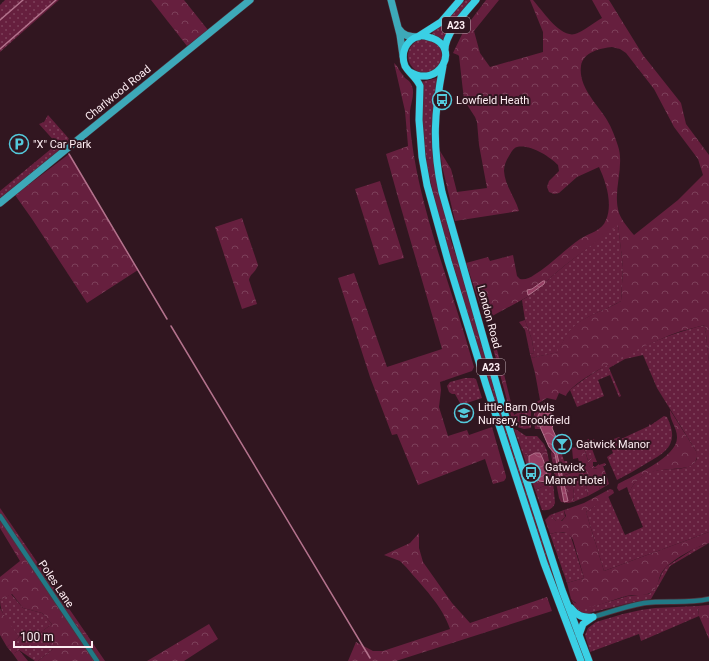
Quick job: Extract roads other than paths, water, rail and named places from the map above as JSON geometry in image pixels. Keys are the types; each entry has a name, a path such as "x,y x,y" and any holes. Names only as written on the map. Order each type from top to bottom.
{"main road":[{"name":"A23","path":"418,37 438,24 460,0"},
{"name":"A23","path":"446,54 445,45 448,38 476,0"},
{"path":"418,37 428,37 438,41 446,54 444,64 430,76 421,76 410,72 405,66 403,56 404,49 407,44 418,37"},
{"name":"London Road","path":"444,64 438,91 434,127 442,192 507,421 562,590 589,661"},
{"name":"London Road","path":"410,72 420,86 420,135 426,181 460,302 544,563 581,661"},
{"path":"562,590 575,613 584,617 593,617"},
{"path":"580,638 582,625 593,617"}],"street":[{"name":"Charlwood Road","path":"0,203 250,0"},
{"path":"391,0 403,56"},
{"path":"398,27 400,32 404,35 418,37"},
{"name":"Poles Lane","path":"0,516 97,661"},
{"path":"593,617 645,603 688,602 709,599"}],"water":[{"path":"545,281 544,284 528,295 527,290 532,289"},
{"path":"545,403 550,407 554,422 552,428 560,446 556,450 568,501 564,502 555,454 549,447 538,422 538,416 541,410 540,406"},
{"path":"535,453 540,453 543,460 547,479 546,482 539,481 529,466 529,456"}],"waterway":[{"path":"0,20 23,0"},
{"path":"0,49 56,0"},
{"path":"69,154 167,319"},
{"path":"171,326 370,658"}],"place":[{"name":"Lowfield Heath","path":"442,100"},
{"name":"\"X\" Car Park","path":"19,144"},
{"name":"Little Barn Owls Nursery, Brookfield","path":"464,413"},
{"name":"Gatwick Manor","path":"562,444"},
{"name":"Gatwick Manor Hotel","path":"531,473"}]}
